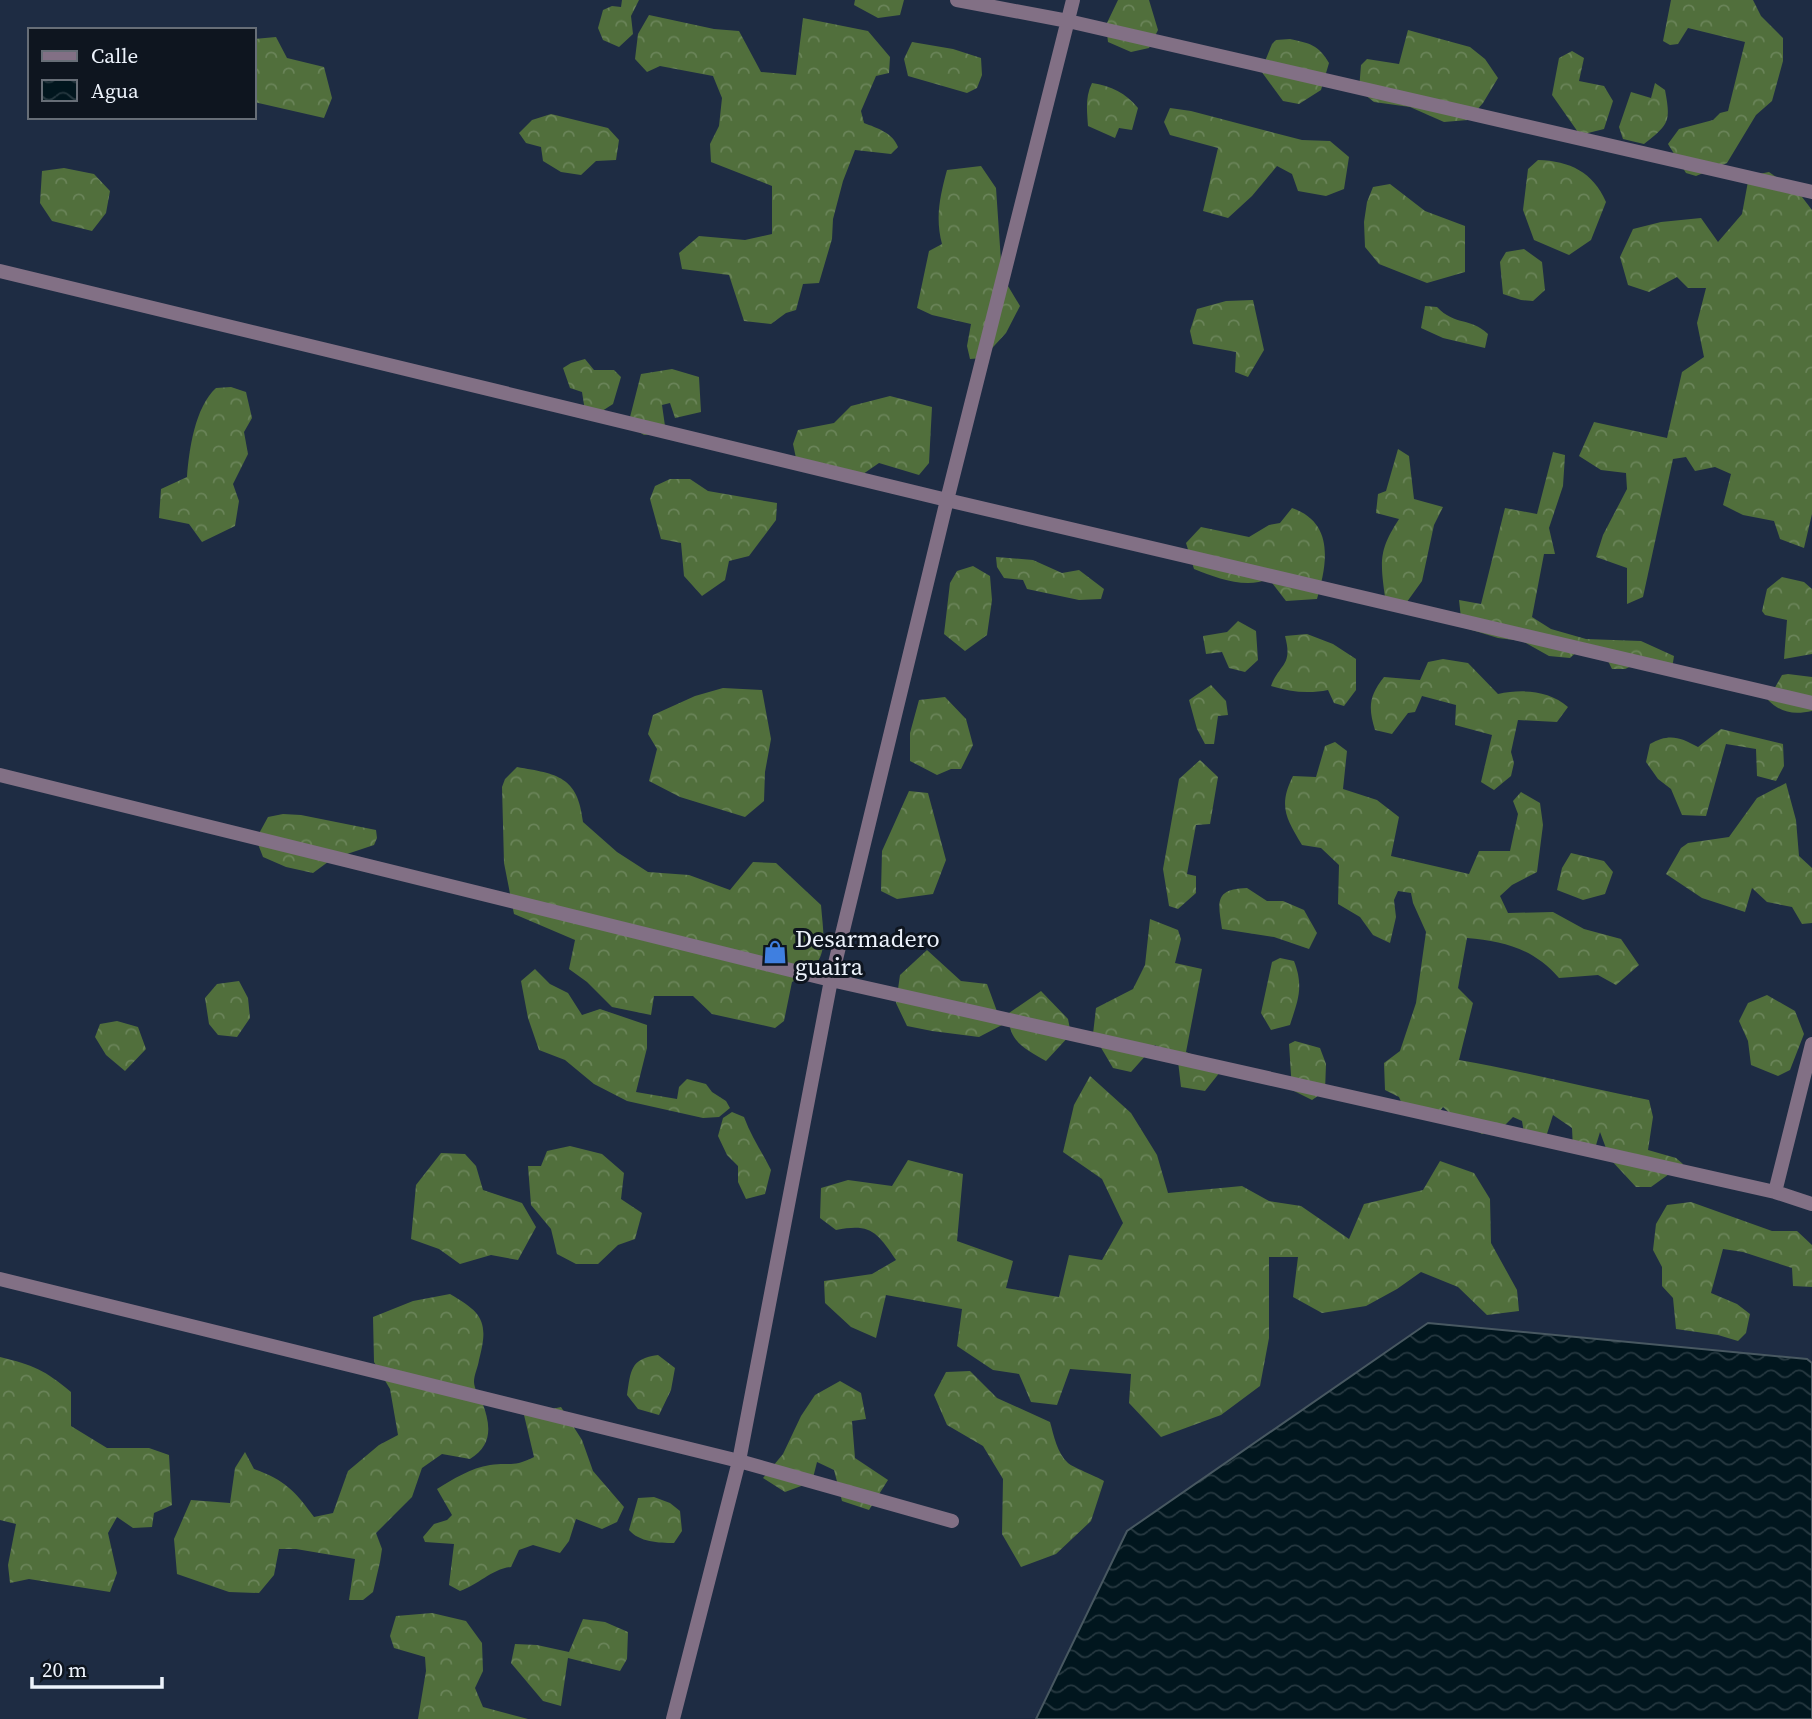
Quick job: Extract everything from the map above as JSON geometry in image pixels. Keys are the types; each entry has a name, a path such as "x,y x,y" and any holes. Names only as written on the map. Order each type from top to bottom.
{"street":[{"path":"957,0 1068,21 1812,192"},
{"path":"673,1719 739,1461 831,980 947,500 1073,0"},
{"path":"0,271 947,500 1812,703"},
{"path":"0,775 831,980 1775,1192 1812,1205"},
{"path":"1775,1192 1812,1044"},
{"path":"0,1279 739,1461 952,1521"}],"green space":[{"path":"622,0 639,0 631,16 633,34 619,47 603,40 598,28 603,10 612,6 621,7"},
{"path":"855,0 904,0 900,15 878,18 854,5"},
{"path":"1118,0 1149,0 1158,30 1149,48 1131,52 1108,42 1106,25"},
{"path":"1671,0 1753,0 1761,16 1783,38 1783,61 1772,101 1756,115 1727,163 1696,176 1686,173 1668,144 1679,129 1713,120 1720,113 1728,111 1745,42 1688,28 1678,44 1670,45 1663,41"},
{"path":"649,15 714,29 739,31 761,72 796,75 803,18 868,31 890,57 889,73 876,76 861,111 864,123 888,135 898,147 891,154 855,150 843,181 833,219 832,239 819,283 803,284 796,310 786,313 771,324 744,321 729,275 682,269 679,253 699,236 745,240 772,234 772,186 711,162 710,144 719,126 722,98 713,76 660,66 647,72 635,59 638,34"},
{"path":"1408,30 1470,47 1485,59 1498,78 1483,103 1468,120 1444,122 1410,107 1374,102 1359,90 1361,65 1367,59 1399,64"},
{"path":"276,37 287,58 324,67 332,98 324,118 256,102 256,39"},
{"path":"1290,39 1313,46 1329,63 1321,90 1299,104 1283,101 1261,71 1272,44 1276,40"},
{"path":"912,42 953,49 981,58 982,75 977,88 967,93 908,76 904,59"},
{"path":"1572,51 1584,58 1579,81 1604,86 1613,101 1604,129 1580,135 1552,95 1559,58"},
{"path":"1092,83 1118,91 1138,108 1132,130 1119,128 1115,138 1088,126 1087,99"},
{"path":"1655,83 1665,90 1668,109 1666,122 1659,132 1644,144 1623,139 1619,127 1631,92 1651,98"},
{"path":"1170,108 1302,140 1330,141 1349,157 1344,189 1326,196 1298,191 1292,174 1277,166 1252,196 1228,218 1203,211 1218,148 1170,135 1164,122"},
{"path":"551,114 608,128 619,140 616,160 596,161 581,175 561,172 543,161 541,147 526,143 519,133 532,120"},
{"path":"1538,160 1560,163 1579,170 1594,183 1606,202 1591,240 1569,255 1534,240 1523,210 1528,169"},
{"path":"981,166 996,188 1002,276 1020,306 1006,333 983,358 970,359 967,346 971,324 932,315 917,308 929,251 942,244 939,207 947,170"},
{"path":"64,168 94,174 110,191 106,213 92,231 52,221 40,203 42,171"},
{"path":"1769,172 1799,193 1812,210 1812,514 1804,548 1780,539 1774,521 1743,515 1723,505 1731,474 1715,467 1695,471 1686,457 1673,459 1643,597 1627,604 1627,568 1596,557 1603,535 1627,489 1626,473 1601,470 1579,456 1594,422 1667,438 1682,372 1704,357 1697,323 1706,288 1688,288 1677,277 1649,292 1628,285 1620,257 1633,229 1661,222 1701,218 1718,242 1742,214 1749,176"},
{"path":"1390,184 1425,211 1465,226 1465,272 1427,283 1379,264 1365,247 1364,222 1373,187"},
{"path":"1524,249 1542,262 1545,290 1533,301 1503,294 1500,262 1506,252"},
{"path":"1253,300 1264,350 1248,377 1235,372 1236,352 1193,344 1190,331 1197,309 1226,301"},
{"path":"1425,306 1437,307 1450,317 1481,329 1488,334 1485,348 1443,338 1421,328"},
{"path":"585,359 594,370 614,370 621,377 613,404 599,413 585,411 582,392 570,388 563,368"},
{"path":"672,369 699,377 701,412 675,418 670,403 662,405 666,433 644,435 628,425 641,374"},
{"path":"231,387 246,392 252,418 244,432 248,454 233,484 239,501 235,526 202,542 189,524 159,518 161,489 187,477 192,442 203,406 216,388"},
{"path":"890,396 932,407 929,463 919,475 879,463 853,481 797,463 793,444 798,430 834,423 851,406"},
{"path":"1398,449 1409,456 1414,499 1443,507 1434,525 1422,581 1404,606 1385,597 1382,574 1384,548 1399,519 1376,513 1378,494 1386,491"},
{"path":"1553,452 1565,455 1563,486 1549,528 1555,554 1544,554 1532,617 1551,629 1586,639 1641,641 1674,656 1672,669 1641,662 1625,669 1612,669 1605,655 1580,649 1570,658 1549,656 1522,641 1498,638 1462,627 1459,600 1481,604 1505,508 1537,514"},
{"path":"670,479 690,479 708,491 777,503 776,520 749,556 729,561 725,580 702,596 684,576 681,543 661,539 650,499 655,486"},
{"path":"1292,508 1306,515 1321,534 1325,559 1317,599 1286,601 1269,579 1241,583 1194,569 1186,543 1201,527 1249,537 1269,525 1280,523"},
{"path":"996,557 1033,560 1062,573 1079,570 1104,589 1101,599 1079,600 1027,589 1023,580 1004,578 997,567"},
{"path":"973,566 990,576 992,600 987,635 965,651 944,634 950,583 957,571"},
{"path":"1782,577 1804,582 1812,589 1812,654 1784,659 1787,620 1765,615 1762,611 1767,589"},
{"path":"1238,621 1256,631 1258,660 1245,672 1229,668 1222,652 1206,654 1203,636 1227,632"},
{"path":"1307,634 1333,644 1356,659 1356,690 1344,706 1334,703 1328,690 1300,692 1271,686 1286,659 1285,636"},
{"path":"1443,659 1468,663 1498,694 1535,692 1561,701 1568,707 1557,722 1518,720 1511,752 1514,763 1511,776 1494,790 1481,782 1492,735 1455,725 1456,705 1422,696 1415,712 1408,713 1392,734 1375,730 1371,702 1384,677 1420,680 1428,662"},
{"path":"1782,675 1812,677 1812,711 1788,712 1768,700"},
{"path":"1211,685 1226,701 1228,715 1218,716 1214,744 1205,744 1197,729 1189,700"},
{"path":"723,688 762,690 771,739 765,772 764,801 745,817 680,797 649,781 657,749 648,734 653,715 695,696"},
{"path":"945,697 966,719 973,745 961,769 951,769 937,775 910,761 910,733 919,700"},
{"path":"1721,729 1783,744 1784,766 1776,781 1757,776 1756,749 1726,744 1706,816 1682,815 1671,789 1658,779 1646,762 1650,744 1669,737 1698,747"},
{"path":"1335,742 1347,751 1343,789 1377,800 1399,817 1391,856 1469,874 1479,851 1510,851 1518,814 1513,801 1521,792 1540,803 1543,825 1537,872 1512,885 1500,896 1508,913 1553,912 1584,929 1621,939 1639,965 1616,985 1598,975 1559,978 1539,960 1518,948 1467,938 1458,988 1473,1003 1459,1060 1649,1100 1653,1117 1648,1150 1676,1158 1683,1164 1651,1187 1636,1187 1610,1159 1600,1132 1593,1155 1573,1149 1572,1128 1553,1115 1545,1140 1525,1139 1522,1121 1513,1117 1503,1127 1482,1134 1457,1120 1443,1107 1436,1117 1406,1113 1399,1097 1385,1090 1384,1063 1400,1051 1416,1003 1426,932 1411,893 1398,891 1394,900 1396,917 1390,943 1373,935 1360,917 1338,904 1339,865 1321,848 1302,845 1288,819 1285,804 1293,776 1316,777 1325,746"},
{"path":"1200,760 1218,777 1210,824 1196,825 1187,874 1196,876 1196,893 1178,909 1169,906 1163,869 1179,779"},
{"path":"517,767 554,775 563,780 576,795 583,822 617,852 648,872 689,875 730,890 753,862 776,863 821,905 822,951 813,967 792,982 784,1021 775,1028 712,1014 693,996 654,996 651,1015 612,1007 587,982 569,969 575,940 514,914 504,863 502,787 505,779"},
{"path":"1786,783 1796,820 1799,856 1812,868 1812,923 1802,924 1792,907 1767,902 1752,888 1745,912 1702,898 1666,874 1681,848 1688,843 1729,837 1757,798"},
{"path":"909,791 928,793 946,860 933,894 897,899 881,891 882,851"},
{"path":"283,814 376,830 377,838 374,845 332,859 313,873 286,867 263,857 256,839 268,817"},
{"path":"1571,853 1604,861 1613,872 1605,894 1583,900 1557,890 1562,868"},
{"path":"1247,888 1267,901 1283,901 1304,910 1317,933 1309,949 1274,937 1222,929 1219,904 1224,894"},
{"path":"1150,919 1178,930 1181,939 1175,963 1202,969 1186,1052 1224,1067 1205,1091 1181,1087 1178,1061 1155,1045 1131,1072 1113,1068 1093,1034 1096,1008 1133,989 1145,965"},
{"path":"927,950 961,981 987,984 1002,1025 979,1037 907,1026 896,1003 900,975"},
{"path":"1280,958 1294,961 1299,978 1299,993 1290,1025 1271,1030 1261,1013 1272,962"},
{"path":"535,969 550,984 568,993 582,1015 600,1009 647,1025 647,1048 636,1092 677,1099 679,1087 687,1079 706,1084 712,1092 726,1101 730,1108 719,1117 703,1118 627,1101 594,1084 565,1060 539,1050 528,1018 521,981"},
{"path":"239,981 248,998 250,1018 237,1037 218,1035 209,1024 205,998 217,984"},
{"path":"1041,991 1068,1019 1071,1034 1046,1061 1019,1043 1009,1023 1009,1013"},
{"path":"1767,995 1795,1011 1804,1034 1790,1070 1778,1076 1751,1065 1748,1041 1739,1021 1748,1003"},
{"path":"117,1021 138,1027 146,1049 125,1071 106,1055 95,1037 100,1024"},
{"path":"1295,1041 1320,1048 1326,1064 1325,1091 1312,1100 1292,1090 1289,1044"},
{"path":"1090,1076 1131,1113 1157,1155 1168,1193 1242,1186 1269,1201 1301,1206 1349,1239 1364,1204 1423,1190 1440,1161 1474,1173 1490,1199 1491,1243 1517,1290 1519,1311 1487,1315 1458,1287 1421,1272 1366,1306 1322,1313 1293,1297 1298,1257 1269,1257 1269,1338 1260,1386 1221,1415 1161,1437 1129,1403 1131,1374 1070,1369 1057,1405 1031,1402 1019,1374 993,1370 957,1346 962,1309 886,1295 876,1338 851,1327 825,1303 824,1281 872,1274 896,1260 872,1232 857,1228 836,1230 820,1218 821,1188 848,1180 892,1186 908,1160 963,1174 957,1241 1013,1261 1006,1288 1059,1297 1069,1255 1102,1260 1123,1223 1102,1179 1063,1152 1074,1105"},
{"path":"732,1112 744,1117 771,1170 765,1194 746,1199 738,1182 738,1166 727,1155 718,1136 723,1118"},
{"path":"570,1146 602,1154 624,1173 621,1199 642,1213 635,1239 618,1245 598,1264 576,1264 557,1254 551,1229 531,1205 528,1166 541,1166 547,1151"},
{"path":"441,1153 465,1154 476,1166 483,1190 522,1203 536,1227 518,1260 491,1255 460,1264 439,1249 411,1239 416,1185"},
{"path":"1691,1202 1772,1231 1797,1231 1812,1245 1812,1287 1793,1286 1792,1268 1743,1252 1723,1249 1711,1293 1737,1304 1750,1314 1746,1333 1738,1341 1676,1329 1673,1298 1662,1286 1662,1267 1653,1250 1656,1224 1667,1205"},
{"path":"450,1294 476,1313 483,1327 482,1347 474,1382 487,1419 488,1434 483,1447 470,1459 442,1454 422,1468 412,1497 376,1533 382,1549 373,1592 363,1600 349,1600 355,1559 296,1549 279,1549 274,1575 259,1593 229,1592 177,1574 174,1539 191,1500 230,1503 235,1468 245,1452 254,1469 274,1477 288,1487 314,1517 333,1513 348,1471 379,1445 398,1435 390,1389 374,1362 373,1317 413,1301"},
{"path":"658,1355 675,1368 671,1390 659,1415 638,1409 627,1395 637,1363"},
{"path":"0,1357 38,1369 71,1392 71,1426 107,1448 149,1448 169,1455 172,1505 154,1513 152,1527 133,1528 117,1517 108,1533 117,1573 110,1592 29,1579 10,1583 8,1565 16,1524 0,1520"},
{"path":"970,1371 997,1398 1050,1422 1056,1444 1064,1459 1070,1465 1104,1481 1091,1521 1056,1554 1021,1567 1002,1534 1003,1479 983,1446 947,1425 934,1395 946,1372"},
{"path":"840,1381 861,1393 866,1419 852,1421 855,1458 888,1480 869,1510 842,1501 834,1470 817,1462 812,1482 785,1492 763,1478 783,1454 801,1416 815,1395"},
{"path":"561,1407 582,1440 593,1471 624,1507 617,1522 602,1529 576,1519 569,1541 560,1553 533,1545 519,1550 511,1567 504,1568 467,1588 460,1591 449,1585 454,1544 425,1542 423,1537 434,1524 447,1520 452,1515 437,1489 476,1469 490,1465 516,1464 534,1457 524,1415"},
{"path":"654,1497 670,1503 680,1511 682,1531 674,1543 644,1539 629,1530 638,1498"},
{"path":"432,1613 466,1621 482,1643 483,1671 475,1688 483,1707 528,1719 418,1719 426,1671 425,1657 394,1648 390,1636 396,1616"},
{"path":"583,1619 605,1622 628,1632 627,1659 620,1671 568,1658 561,1706 543,1701 511,1663 515,1644 537,1645 569,1652"}],"water":[{"path":"1428,1323 1807,1359 1812,1363 1812,1719 1036,1719 1127,1531"}],"place":[{"name":"Desarmadero guaira","path":"775,952"}]}
